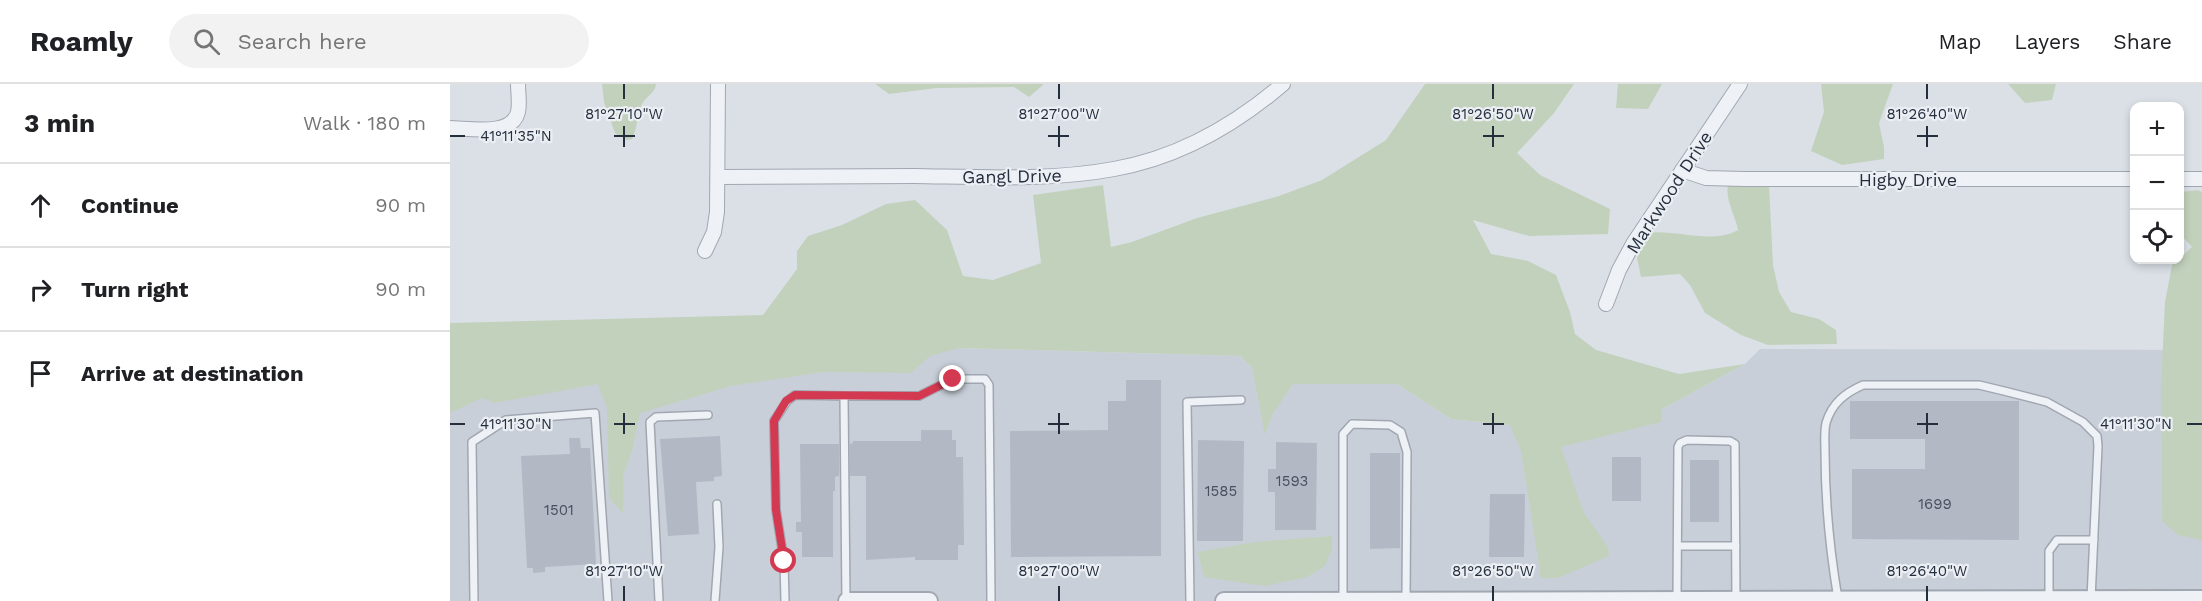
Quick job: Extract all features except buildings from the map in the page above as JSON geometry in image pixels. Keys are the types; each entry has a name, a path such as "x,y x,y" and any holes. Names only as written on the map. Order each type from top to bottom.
{"street":[{"path":"450,128 498,129 510,125 518,110 518,84"},
{"path":"705,250 714,232 717,212 718,84"},
{"name":"Gangl Drive","path":"718,177 1018,176 1094,173 1132,165 1189,145 1241,116 1283,84"},
{"name":"Markwood Drive","path":"1606,304 1619,270 1633,244 1740,84"},
{"name":"Higby Drive","path":"1682,170 1706,178 1744,179 2130,179"},
{"path":"2184,179 2202,179"},
{"path":"1224,601 2202,599"},
{"path":"846,601 929,601"}],"lane":[{"path":"785,601 784,561 776,510 774,421 786,401 795,395 919,396 953,379 985,379 989,385 991,601"},
{"path":"1839,601 1834,573 1825,473 1825,425 1834,404 1846,392 1863,385 1979,385 2047,402 2083,422 2097,436 2098,446 2091,599"},
{"path":"844,396 846,601"},
{"path":"1190,601 1187,402 1241,400"},
{"path":"474,601 472,442 506,420 595,413 608,601"},
{"path":"658,601 651,422 656,417 708,415"},
{"path":"1342,601 1343,434 1352,424 1390,425 1401,432 1407,452 1406,600"},
{"path":"1677,600 1678,447 1680,443 1687,440 1730,441 1735,444 1736,600"},
{"path":"715,601 719,547 717,504"},
{"path":"2049,599 2049,551 2056,540 2094,540"},
{"path":"1678,546 1736,546"}],"shaded area":[{"path":"959,348 1240,356 1252,368 1293,384 1397,384 1451,419 1510,425 1662,409 1745,364 1760,349 2202,350 2202,601 450,601 450,353"}],"green space":[{"path":"602,84 656,84 640,108 632,139 627,140 615,133 604,102"},
{"path":"875,84 1043,85 1029,97 1014,87 937,88 889,94"},
{"path":"1425,84 1574,84 1554,113 1517,153 1540,175 1610,209 1608,234 1529,236 1473,220 1491,254 1528,261 1556,275 1570,312 1575,334 1596,350 1679,374 1745,364 1662,409 1661,422 1561,447 1583,511 1608,547 1609,556 1558,578 1541,578 1521,451 1510,425 1451,419 1397,384 1293,384 1272,415 1265,435 1252,368 1240,356 959,348 930,356 911,373 823,372 731,386 640,413 632,451 623,476 623,513 609,498 607,408 598,384 494,403 482,398 450,413 450,323 763,315 797,269 797,251 808,236 842,225 886,204 915,200 947,230 963,276 993,280 1041,263 1033,195 1103,185 1111,247 1132,242 1197,218 1279,196 1322,180 1386,140"},
{"path":"1618,84 1662,84 1648,109 1616,108"},
{"path":"1821,84 1893,84 1879,123 1884,159 1842,165 1811,151 1824,112"},
{"path":"2008,84 2056,84 2052,100 2025,103"},
{"path":"1728,184 1769,185 1773,265 1779,292 1791,312 1819,319 1836,330 1837,344 1768,345 1741,335 1705,313 1690,285 1680,274 1641,277 1637,258 1647,233 1716,236 1738,230 1729,202"},
{"path":"2198,190 2202,192 2202,540 2178,535 2162,521 2161,386 2165,302 2172,265 2184,264 2184,254 2192,247 2184,238 2184,192"},
{"path":"1332,536 1332,549 1325,566 1307,577 1265,586 1204,577 1198,552 1255,542"}],"route":[{"path":"784,561 776,510 774,421 786,401 795,395 919,396 953,379"}]}
